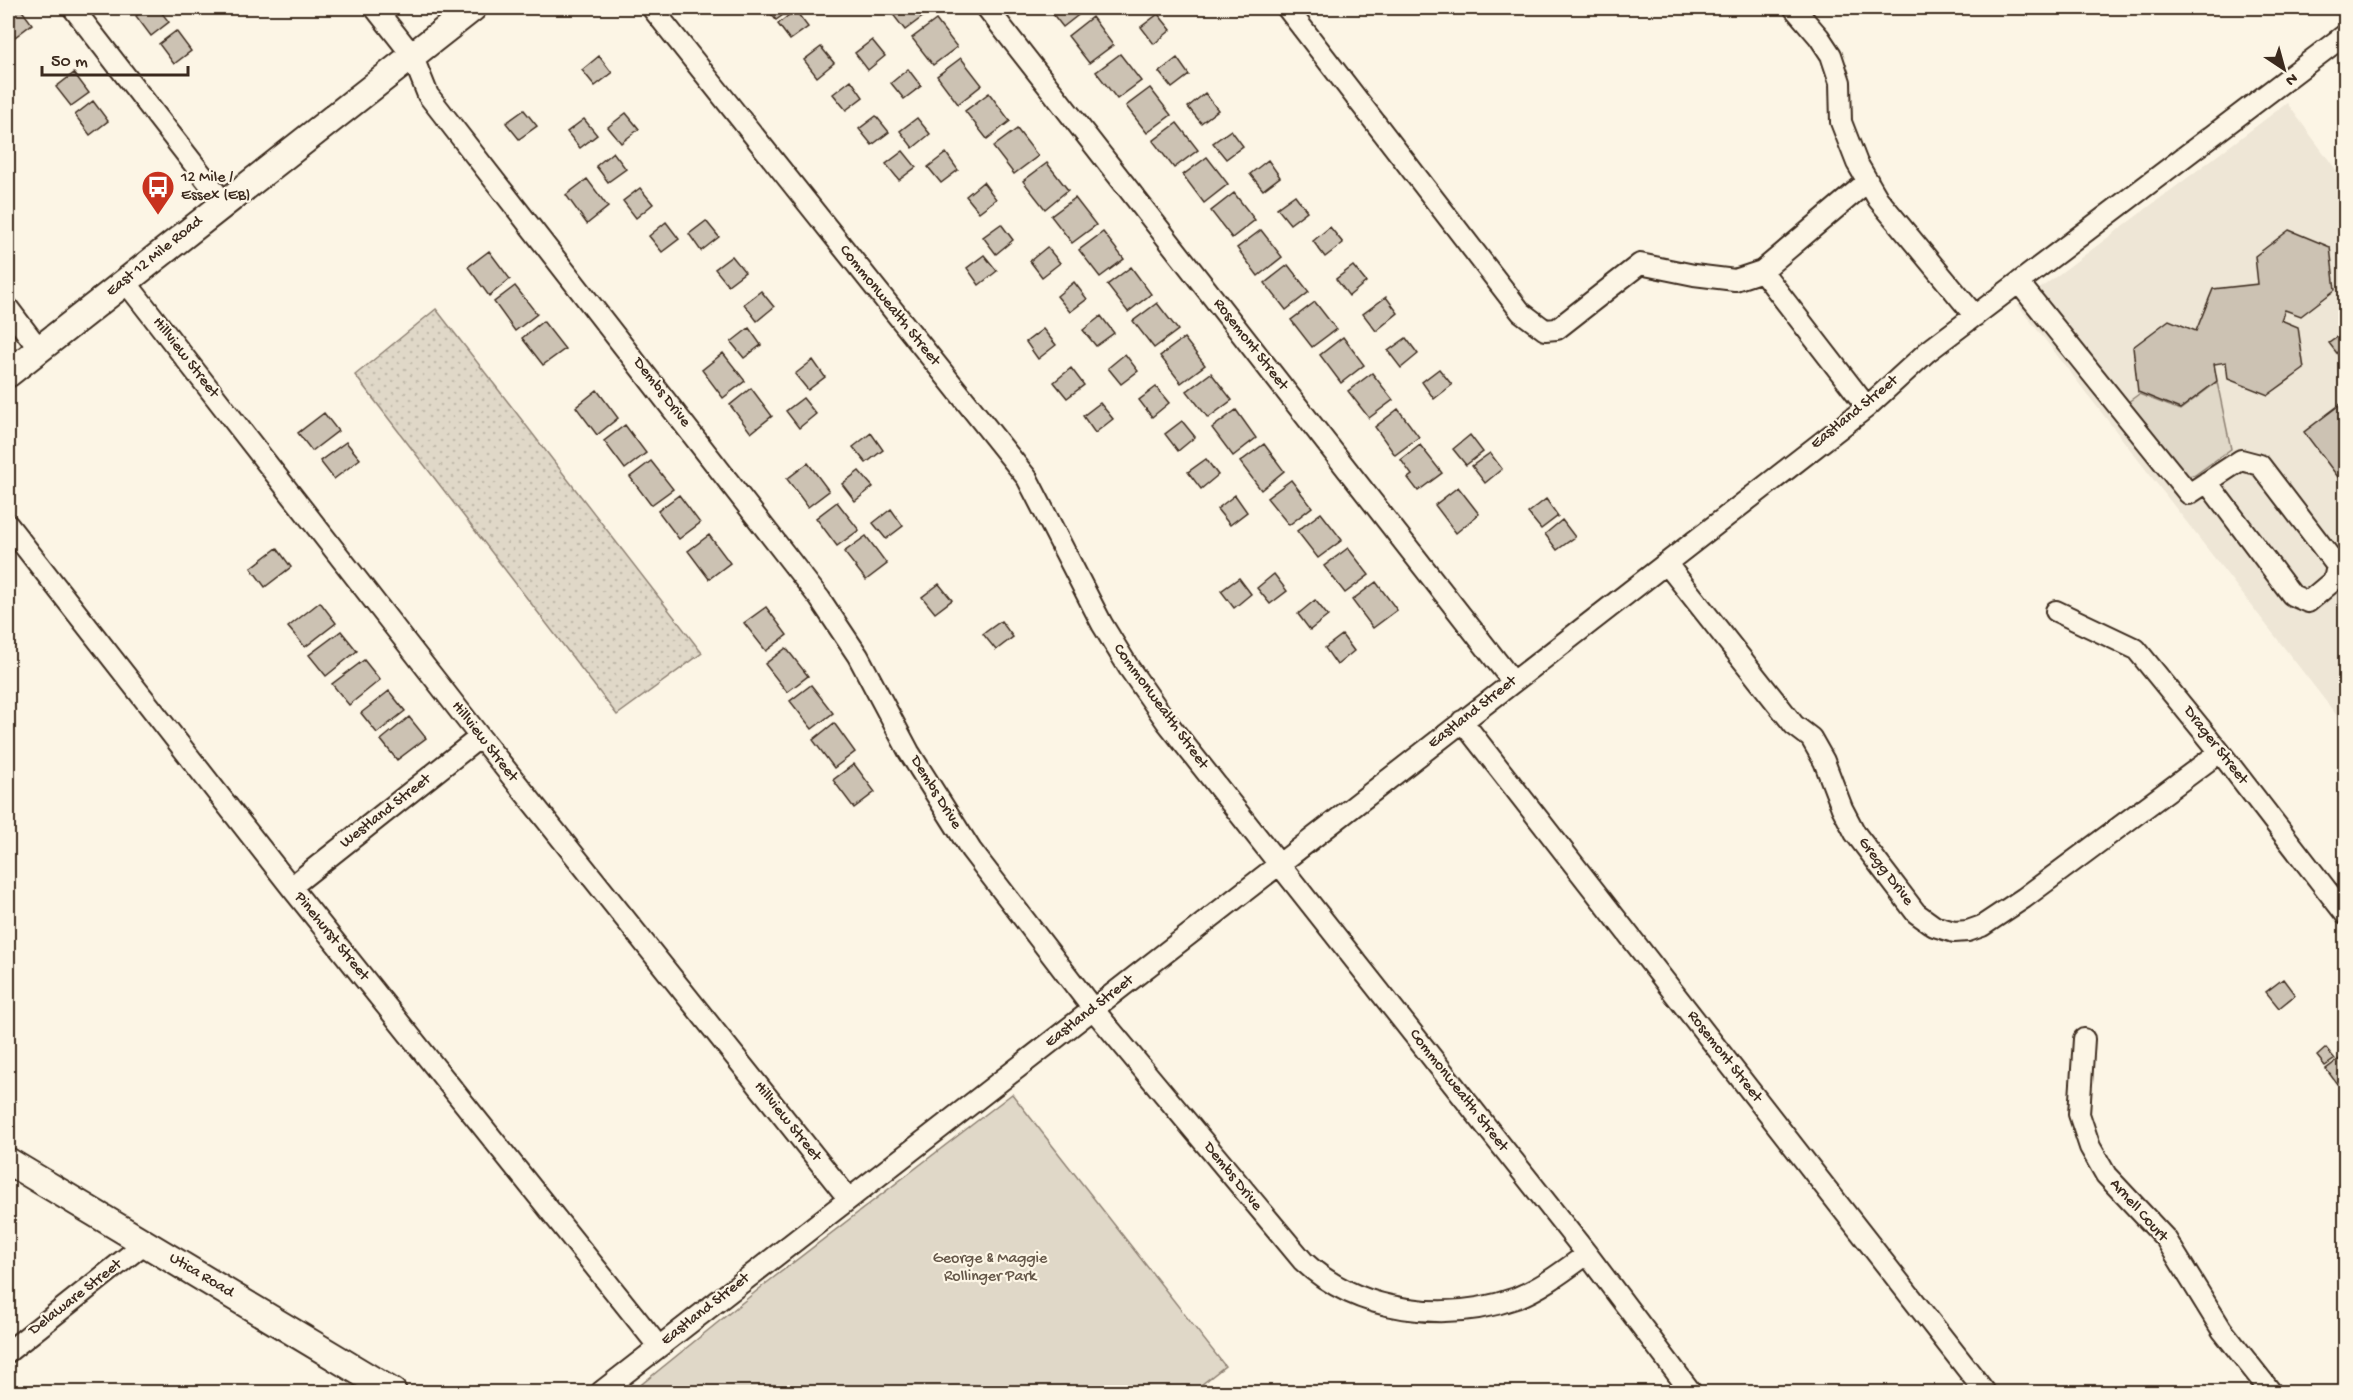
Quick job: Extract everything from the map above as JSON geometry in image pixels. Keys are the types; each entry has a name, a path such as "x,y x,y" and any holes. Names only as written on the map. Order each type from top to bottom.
{"main road":[{"name":"East 12 Mile Road","path":"8,374 473,8"},
{"name":"Utica Road","path":"8,1161 393,1392"}],"street":[{"path":"73,8 224,203"},
{"name":"Dembs Drive","path":"375,8 412,55 428,95 820,599 858,656 909,752 942,806 1001,890 1093,1009 1285,1243 1319,1276 1341,1289 1373,1302 1419,1311 1464,1310 1517,1298 1544,1284 1587,1254"},
{"name":"Commonwealth Street","path":"652,8 1027,478 1102,624 1166,721 1587,1254 1691,1392"},
{"name":"Rosemont Street","path":"987,8 1514,682"},
{"path":"1794,8 1831,55 1840,82 1841,122 1857,164 1878,199 1975,316"},
{"path":"1293,10 1521,312 1545,330 1557,329 1640,264 1735,280 1762,271 1868,181"},
{"name":"Eastland Street","path":"601,1392 1867,406 1927,352 2346,34"},
{"path":"1762,271 1867,406"},
{"name":"Hillview Street","path":"125,281 480,737 848,1198"},
{"path":"2019,283 2189,494 2207,482 2241,460 2260,465 2337,566 2334,580 2308,602 2292,595 2207,482"},
{"path":"8,308 39,349"},
{"name":"Pinehurst Street","path":"8,525 291,887 658,1347"},
{"name":"Gregg Drive","path":"1666,563 1794,725 1811,738 1824,761 1838,801 1855,833 1916,913 1934,926 1954,932 1968,932 1982,926 2024,898 2220,752"},
{"name":"Drager Street","path":"2056,611 2136,649 2220,752 2346,915"},
{"name":"Rosemont Street","path":"1462,721 1985,1392"},
{"name":"Westland Street","path":"291,887 480,737"},
{"name":"Arnell Court","path":"2084,1040 2079,1114 2090,1147 2113,1184 2166,1239 2222,1330 2271,1392"},
{"name":"Delaware Street","path":"8,1352 145,1243"}],"shaded area":[{"path":"2287,103 2345,182 2345,726 2018,305"}],"green space":[{"path":"436,309 702,653 617,715 355,375"},
{"path":"2217,382 2231,449 2195,475 2186,476 2124,405 2139,394 2180,410"},
{"name":"George & Maggie Rollinger Park","path":"1012,1094 1225,1366 1192,1392 632,1392 764,1285"}],"building":[{"path":"12,8 20,8 32,24 15,37 8,28 8,11"},
{"path":"146,8 158,8 169,22 151,36 136,16"},
{"path":"766,8 793,8 776,20"},
{"path":"888,8 926,8 929,12 905,30"},
{"path":"1048,8 1085,8 1086,9 1063,27"},
{"path":"795,10 808,27 790,40 778,24"},
{"path":"1158,14 1171,30 1154,44 1141,27"},
{"path":"1092,17 1113,45 1089,63 1068,36"},
{"path":"936,20 957,47 933,65 912,38"},
{"path":"176,31 191,51 174,64 159,44"},
{"path":"872,40 885,56 868,70 855,53"},
{"path":"821,47 834,63 817,77 804,60"},
{"path":"1120,54 1141,81 1117,99 1096,72"},
{"path":"599,56 612,73 595,86 582,70"},
{"path":"961,58 982,85 958,104 937,76"},
{"path":"1177,58 1189,75 1172,88 1159,72"},
{"path":"908,69 921,86 904,99 891,83"},
{"path":"74,73 89,93 71,106 56,87"},
{"path":"851,80 863,97 846,110 833,94"},
{"path":"1150,88 1171,115 1147,133 1126,106"},
{"path":"989,93 1010,121 987,139 965,111"},
{"path":"1205,93 1218,110 1201,123 1188,107"},
{"path":"93,101 108,121 90,135 75,115"},
{"path":"524,110 537,126 519,139 506,123"},
{"path":"626,113 639,129 621,143 608,127"},
{"path":"876,116 889,132 872,145 859,129"},
{"path":"917,118 930,134 913,148 900,131"},
{"path":"584,119 597,135 580,148 567,132"},
{"path":"1177,123 1198,150 1174,168 1153,141"},
{"path":"1017,129 1038,156 1014,174 993,147"},
{"path":"1231,130 1243,146 1226,159 1213,143"},
{"path":"903,151 916,167 899,180 886,164"},
{"path":"613,152 626,169 608,182 596,166"},
{"path":"946,153 958,170 941,183 928,167"},
{"path":"1207,157 1228,184 1204,203 1183,175"},
{"path":"1268,160 1280,177 1263,190 1250,174"},
{"path":"1047,163 1068,190 1045,209 1023,181"},
{"path":"587,179 608,207 587,224 566,195"},
{"path":"983,182 996,199 979,212 966,196"},
{"path":"640,188 653,204 636,218 623,201"},
{"path":"1234,193 1255,220 1232,238 1211,211"},
{"path":"1295,195 1307,211 1290,224 1277,208"},
{"path":"1075,198 1096,225 1072,243 1051,216"},
{"path":"706,221 719,237 701,251 689,234"},
{"path":"666,222 679,239 662,252 649,236"},
{"path":"1001,224 1013,240 996,254 983,237"},
{"path":"1330,227 1343,243 1325,257 1313,241"},
{"path":"1261,230 1282,257 1258,276 1237,248"},
{"path":"2289,230 2330,247 2335,290 2301,316 2285,310 2281,320 2298,327 2304,369 2268,395 2228,379 2226,362 2214,364 2217,381 2180,409 2138,392 2133,347 2169,320 2196,331 2213,289 2258,284 2255,256"},
{"path":"1103,232 1124,259 1100,277 1079,250"},
{"path":"1047,247 1060,263 1042,277 1030,261"},
{"path":"489,251 510,279 489,296 468,267"},
{"path":"984,255 997,271 979,285 967,268"},
{"path":"732,256 745,272 728,285 715,269"},
{"path":"1288,265 1309,292 1286,310 1265,283"},
{"path":"1353,266 1366,282 1349,296 1336,279"},
{"path":"1131,267 1151,294 1128,312 1107,285"},
{"path":"1074,282 1087,299 1070,312 1057,296"},
{"path":"515,286 537,314 515,331 494,302"},
{"path":"761,291 774,307 757,321 744,304"},
{"path":"1386,297 1398,313 1376,331 1363,314"},
{"path":"1315,302 1336,329 1312,347 1291,320"},
{"path":"1157,303 1178,330 1154,348 1133,321"},
{"path":"1101,316 1114,333 1096,346 1083,330"},
{"path":"543,321 565,349 543,365 522,338"},
{"path":"749,328 761,345 744,358 731,342"},
{"path":"1043,329 1056,345 1038,359 1026,342"},
{"path":"2346,331 2346,365 2329,343"},
{"path":"1343,337 1364,365 1341,383 1320,355"},
{"path":"1184,338 1205,365 1181,383 1160,356"},
{"path":"1406,338 1418,354 1401,368 1388,351"},
{"path":"723,353 745,381 723,398 702,370"},
{"path":"1125,354 1138,371 1121,384 1108,368"},
{"path":"813,360 825,377 808,390 795,374"},
{"path":"1071,368 1084,385 1067,398 1054,382"},
{"path":"1439,369 1452,385 1434,399 1422,382"},
{"path":"1211,373 1232,400 1208,418 1187,391"},
{"path":"1372,373 1393,400 1369,418 1348,391"},
{"path":"1156,387 1169,403 1152,417 1139,400"},
{"path":"751,388 772,416 751,433 730,405"},
{"path":"597,390 618,418 597,435 576,407"},
{"path":"803,398 816,414 799,428 786,411"},
{"path":"2346,400 2346,478 2341,481 2304,432"},
{"path":"1100,403 1113,419 1095,433 1083,416"},
{"path":"1398,409 1419,437 1395,455 1375,427"},
{"path":"1236,410 1256,438 1233,456 1212,428"},
{"path":"324,413 338,431 312,451 298,433"},
{"path":"1182,421 1195,437 1178,451 1165,434"},
{"path":"625,425 646,453 625,469 604,441"},
{"path":"871,433 883,450 866,463 853,447"},
{"path":"1470,435 1483,452 1466,465 1453,449"},
{"path":"346,442 360,459 334,479 320,461"},
{"path":"1264,444 1284,471 1261,490 1240,462"},
{"path":"1420,445 1442,473 1418,491 1408,478 1412,475 1401,460"},
{"path":"1490,453 1502,469 1485,483 1472,466"},
{"path":"1206,459 1218,475 1201,489 1188,472"},
{"path":"651,461 673,489 651,505 630,477"},
{"path":"808,463 829,491 808,507 787,479"},
{"path":"859,471 873,487 855,501 842,484"},
{"path":"1291,480 1312,507 1289,525 1267,498"},
{"path":"1458,487 1479,514 1456,533 1435,505"},
{"path":"679,495 700,523 679,539 658,511"},
{"path":"1235,495 1247,512 1230,525 1217,509"},
{"path":"1546,499 1558,516 1541,529 1528,513"},
{"path":"837,502 859,530 837,546 816,518"},
{"path":"891,509 903,526 886,539 873,523"},
{"path":"1321,513 1342,540 1318,558 1297,531"},
{"path":"1562,520 1575,537 1557,550 1545,534"},
{"path":"709,535 730,563 709,579 688,551"},
{"path":"866,536 887,564 866,580 844,552"},
{"path":"277,548 291,567 265,587 251,568"},
{"path":"1348,548 1369,575 1345,593 1324,566"},
{"path":"1274,574 1287,591 1270,604 1257,588"},
{"path":"1239,578 1251,594 1234,608 1221,591"},
{"path":"1376,582 1397,610 1373,628 1352,600"},
{"path":"939,584 952,600 935,613 922,597"},
{"path":"1315,600 1328,616 1310,630 1298,614"},
{"path":"320,602 336,623 305,647 288,627"},
{"path":"766,607 787,635 766,651 744,623"},
{"path":"1001,621 1013,637 996,650 983,634"},
{"path":"341,631 357,651 326,676 309,655"},
{"path":"1342,635 1354,651 1337,665 1325,648"},
{"path":"786,648 808,676 787,692 765,664"},
{"path":"364,660 380,680 349,705 332,684"},
{"path":"811,685 833,713 812,729 790,701"},
{"path":"389,691 405,711 377,733 361,713"},
{"path":"409,717 426,738 397,760 381,740"},
{"path":"834,723 855,752 834,768 813,740"},
{"path":"854,764 875,792 854,808 833,780"},
{"path":"2283,979 2295,995 2279,1008 2266,992"},
{"path":"2326,1048 2335,1059 2325,1066 2317,1056"},
{"path":"2342,1057 2346,1061 2346,1078 2337,1084 2326,1069"}],"place":[{"name":"12 Mile / Essex (EB)","path":"158,216"}]}
